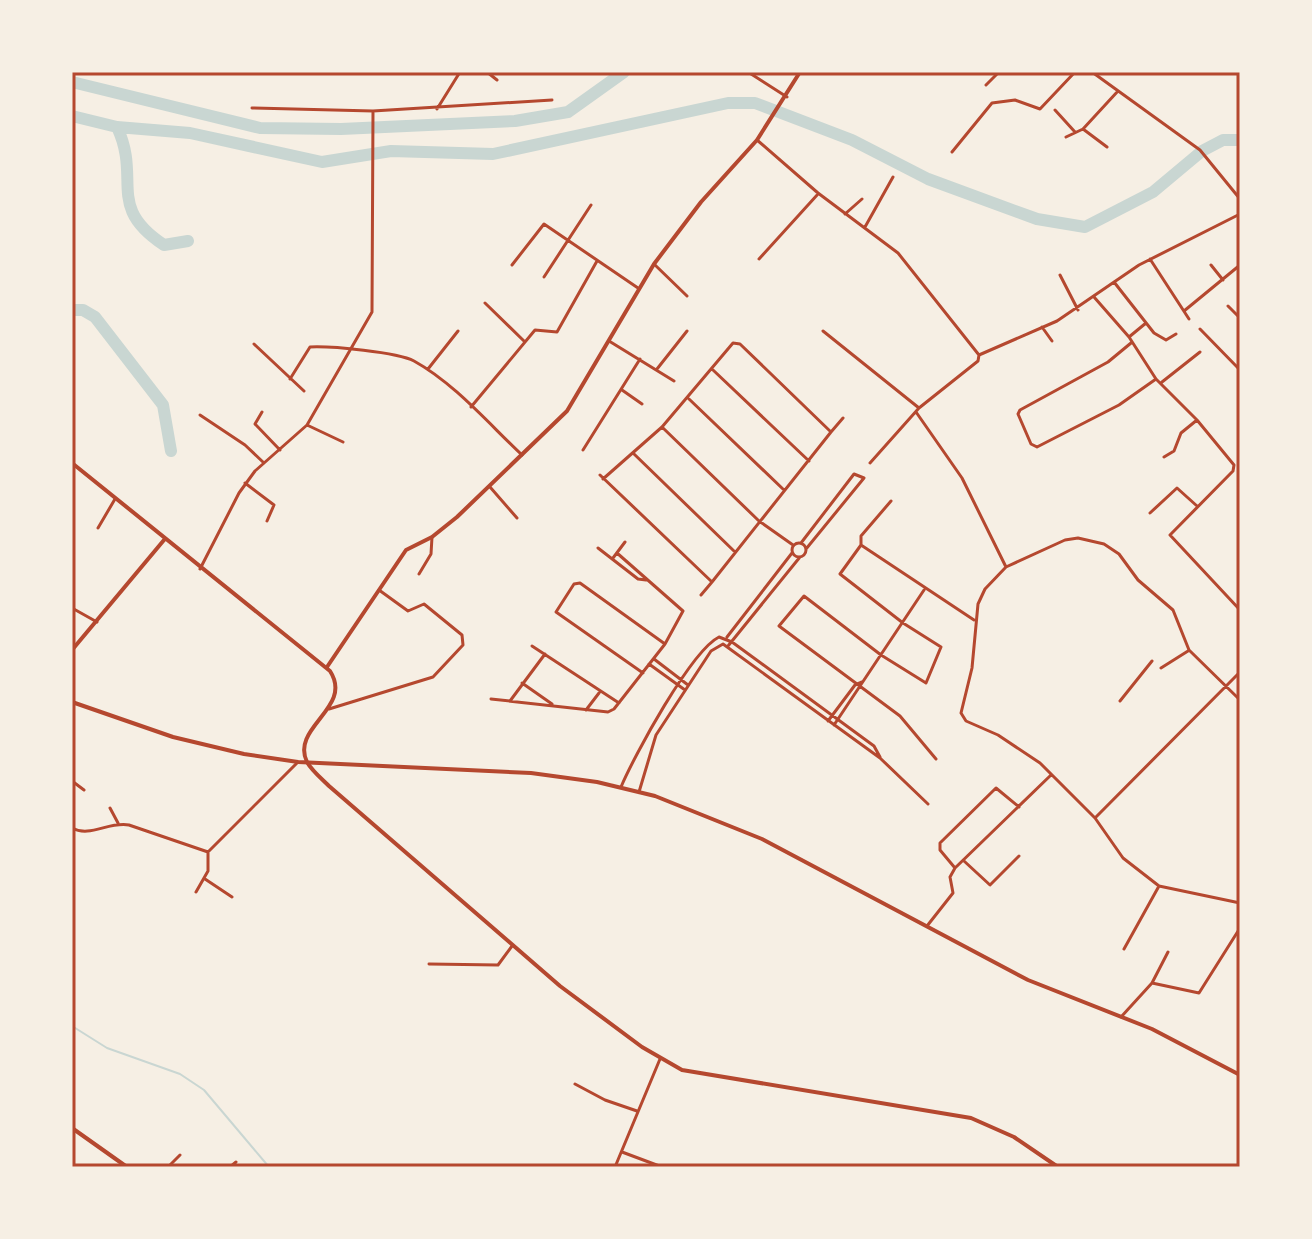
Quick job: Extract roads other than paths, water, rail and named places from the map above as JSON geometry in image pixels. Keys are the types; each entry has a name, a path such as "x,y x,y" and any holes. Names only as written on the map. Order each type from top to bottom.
{"street":[{"path":"437,109 460,72"},
{"path":"487,72 497,80"},
{"path":"748,72 787,97"},
{"path":"327,667 406,550 432,537 490,487 567,411 654,264 679,229 757,140 800,72"},
{"path":"986,85 999,72"},
{"path":"952,152 992,103 1015,100 1037,110 1075,72"},
{"path":"1092,72 1206,155 1240,199"},
{"path":"1066,137 1083,129 1118,91"},
{"path":"252,108 373,114 552,100"},
{"path":"1055,110 1075,132"},
{"path":"200,569 245,483 307,425 373,308 373,114"},
{"path":"1083,129 1107,147"},
{"path":"757,140 818,193 906,261 979,355 978,361 918,410 870,463"},
{"path":"865,228 893,177"},
{"path":"759,259 818,193"},
{"path":"845,214 862,199"},
{"path":"544,277 591,205"},
{"path":"979,355 1078,310 1150,259 1240,214"},
{"path":"512,265 541,225 638,288"},
{"path":"1150,259 1189,319"},
{"path":"471,407 537,329 557,332 597,261"},
{"path":"654,264 687,296"},
{"path":"1211,265 1223,280"},
{"path":"1184,311 1240,265"},
{"path":"1060,275 1078,310"},
{"path":"1114,282 1146,323 1164,339 1176,334"},
{"path":"1094,297 1129,337 1156,379 1197,420 1234,465 1233,471 1172,530 1171,537 1240,610"},
{"path":"485,303 525,342"},
{"path":"1228,306 1240,318"},
{"path":"1129,337 1146,323"},
{"path":"1042,327 1052,341"},
{"path":"1200,329 1240,370"},
{"path":"427,369 458,331"},
{"path":"657,369 687,331"},
{"path":"823,331 918,410 955,465 1006,567"},
{"path":"608,340 674,381"},
{"path":"1132,342 1108,362 1019,411 1031,444 1037,447 1099,416 1156,379"},
{"path":"712,582 602,477 662,427 689,399 732,344 739,343 831,432"},
{"path":"254,344 304,391"},
{"path":"290,379 308,348 351,347 406,357 427,369 522,456"},
{"path":"1161,383 1200,352"},
{"path":"583,450 640,359"},
{"path":"713,370 809,461"},
{"path":"622,390 642,404"},
{"path":"689,399 784,490"},
{"path":"262,412 255,424 280,450"},
{"path":"200,415 245,445 264,463"},
{"path":"701,595 843,418"},
{"path":"1164,457 1174,451 1181,433 1197,420"},
{"path":"307,425 343,442"},
{"path":"639,792 656,735 714,648 732,642 864,482 863,477 854,474 801,543 793,545 759,521 662,427"},
{"path":"633,453 735,552"},
{"path":"72,463 200,569 327,667 336,688 329,709 309,735 307,762"},
{"path":"245,483 274,505 267,521"},
{"path":"490,487 517,518"},
{"path":"844,488 853,495"},
{"path":"1150,513 1177,488 1197,506"},
{"path":"98,528 115,499"},
{"path":"891,501 861,536 861,545 840,574 903,623 942,648 927,682 920,682 881,655 804,596 799,598 779,628 909,724 936,759"},
{"path":"419,574 431,554 432,537"},
{"path":"1240,700 1189,650 1173,610 1138,580 1119,554 1104,544 1084,539 1065,540 1006,567 985,589 974,620 973,660 962,716 1012,743 1051,775 1095,818 1123,858 1159,886 1240,903"},
{"path":"72,650 164,540"},
{"path":"612,559 625,542"},
{"path":"801,543 806,549"},
{"path":"726,645 726,638 792,553 793,545"},
{"path":"861,545 924,590 974,620"},
{"path":"598,548 638,579 646,580"},
{"path":"491,699 610,712 619,703 665,644 683,611 617,553"},
{"path":"792,553 800,557"},
{"path":"643,673 556,612 574,584 580,583 665,644"},
{"path":"329,709 433,677 463,645 462,635 424,604 408,611 379,590"},
{"path":"828,721 862,682 924,590"},
{"path":"72,608 97,622"},
{"path":"621,787 648,731 682,680 715,639 726,638 732,642 877,748 880,758"},
{"path":"726,645 880,758 928,804"},
{"path":"532,646 619,703"},
{"path":"1161,668 1189,650"},
{"path":"510,701 545,654"},
{"path":"654,659 688,685"},
{"path":"1120,701 1152,661"},
{"path":"649,664 685,690"},
{"path":"1095,818 1240,672"},
{"path":"522,683 554,706"},
{"path":"834,725 857,686"},
{"path":"586,710 600,692"},
{"path":"72,702 220,750 298,762 476,768 621,787 702,812 762,839 1028,980 1121,1017 1240,1075"},
{"path":"845,734 849,729"},
{"path":"648,731 656,735"},
{"path":"641,745 650,748"},
{"path":"634,757 647,762"},
{"path":"208,852 298,762"},
{"path":"307,762 378,831 512,946 660,1059 689,1072 971,1118 1014,1137 1058,1167"},
{"path":"927,926 953,893 950,877 955,868 1051,775"},
{"path":"72,781 84,790"},
{"path":"955,868 940,850 940,843 996,788 1019,807"},
{"path":"110,808 118,823"},
{"path":"72,828 86,832 118,823 208,852"},
{"path":"196,892 205,879 210,862 208,852"},
{"path":"964,861 990,885 1019,856"},
{"path":"205,879 232,897"},
{"path":"1124,949 1159,886"},
{"path":"1152,983 1199,993 1240,928"},
{"path":"429,964 495,965 512,946"},
{"path":"1121,1017 1152,983 1168,952"},
{"path":"615,1167 660,1059"},
{"path":"575,1084 605,1100 637,1111"},
{"path":"72,1128 127,1167"},
{"path":"622,1152 662,1167"},
{"path":"168,1167 180,1155"},
{"path":"230,1167 236,1162"}],"waterway":[{"path":"72,82 260,128 341,129 515,121 568,112 624,72"},
{"path":"72,116 117,127 190,133 322,162 391,151 493,154 728,103 755,103 852,140 928,179 1037,219 1085,227 1153,192 1202,151 1223,140 1240,140"},
{"path":"117,127 124,146 128,191 135,218 164,245 188,241"},
{"path":"72,310 83,310 95,317 163,405 171,451"},
{"path":"72,1026 107,1048 180,1074 204,1090 269,1167"}]}
